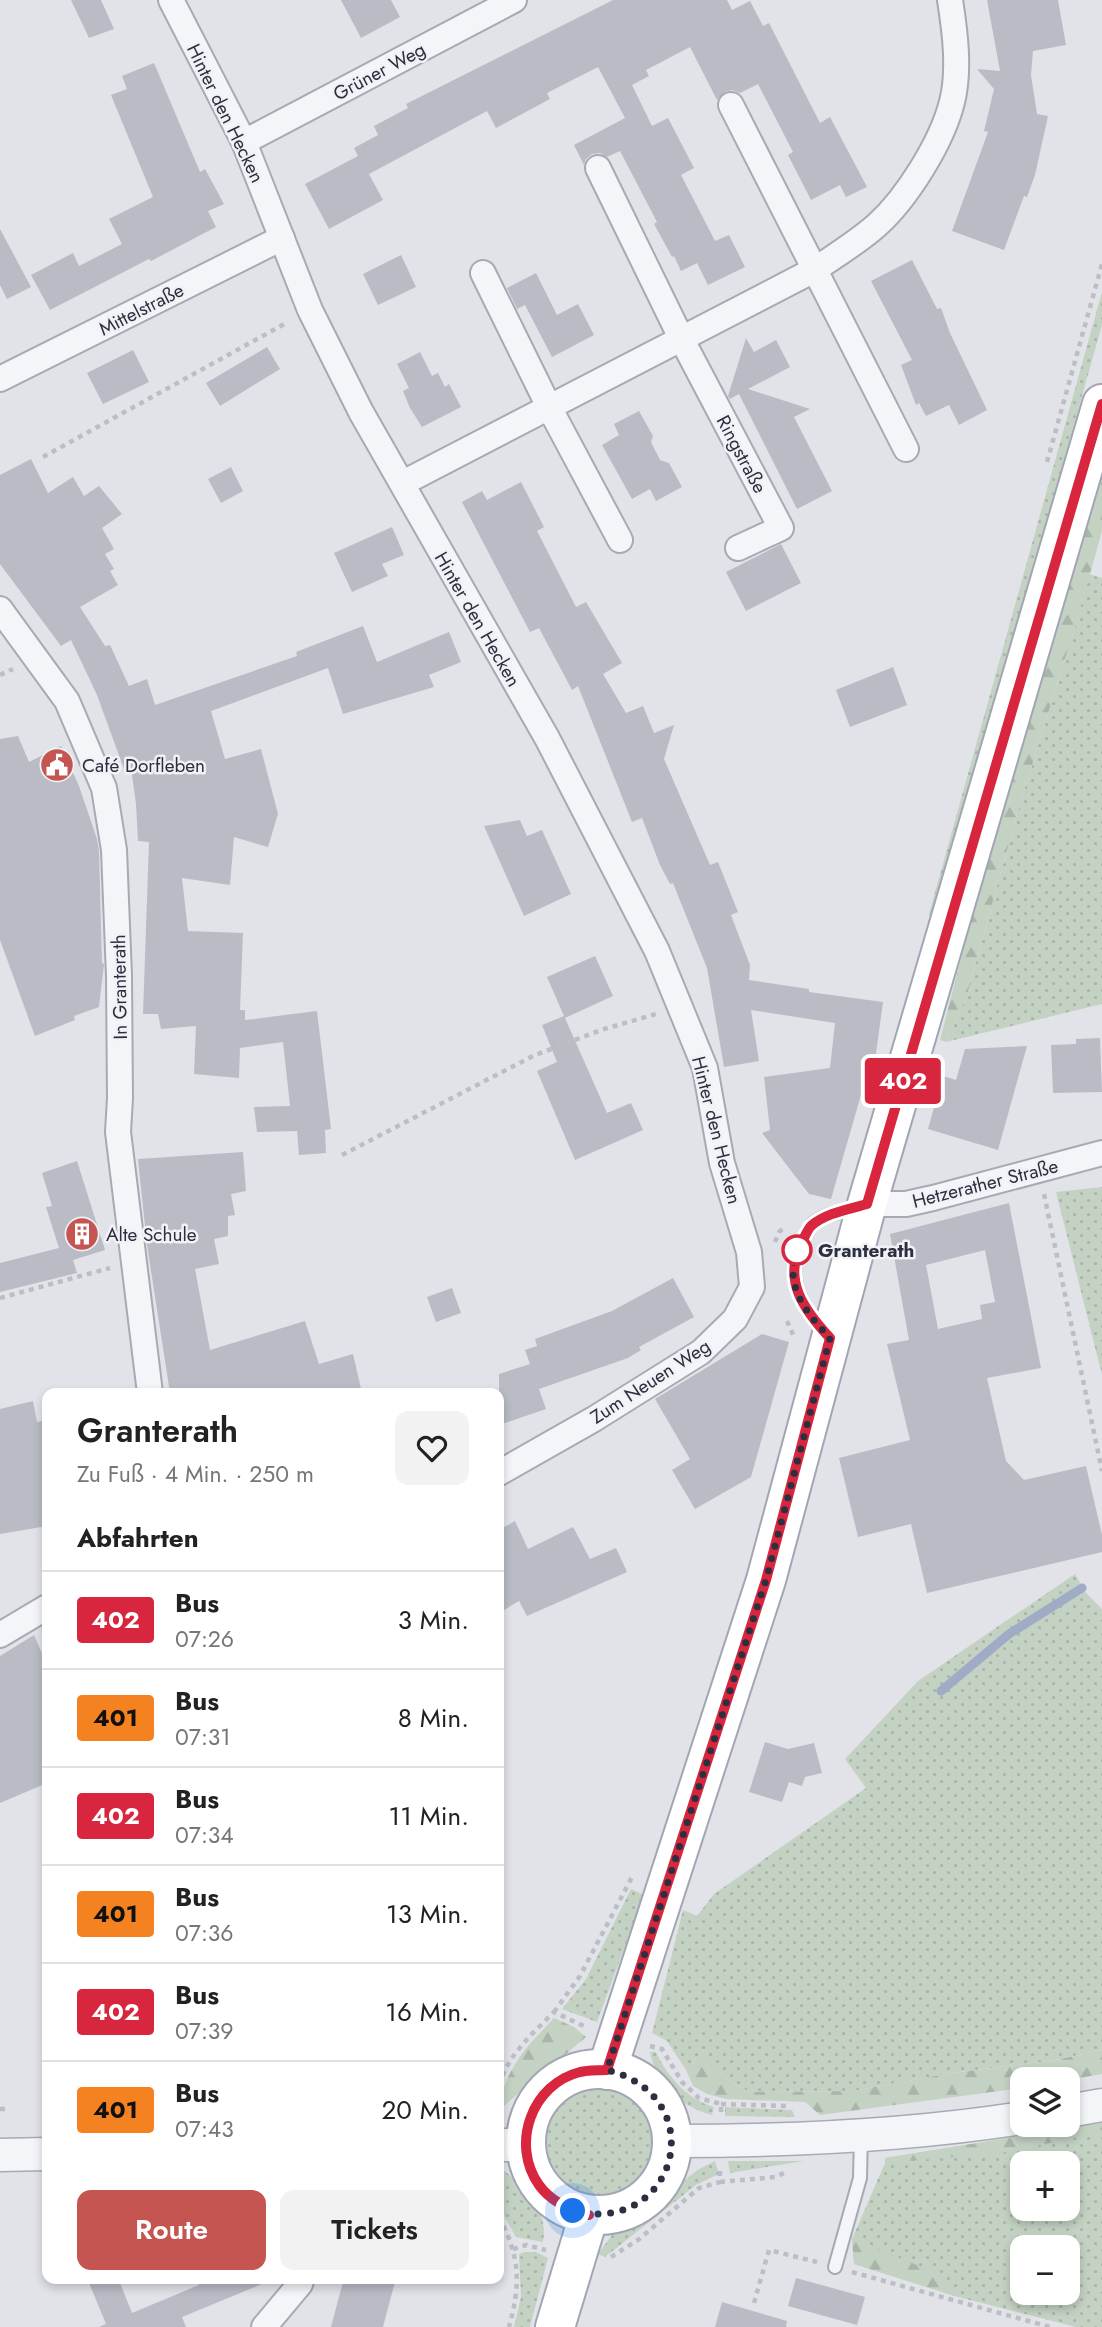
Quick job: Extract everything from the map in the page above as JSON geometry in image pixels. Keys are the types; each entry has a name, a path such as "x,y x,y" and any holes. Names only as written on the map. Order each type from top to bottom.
{"main road":[{"path":"612,2054 627,2075 655,2096 669,2124 672,2141 670,2158 662,2179 647,2197 625,2210 607,2215 589,2215 557,2203 540,2185 529,2165 512,2145 540,2098 553,2086 612,2054 766,1580 815,1343 867,1204 1102,404"},
{"path":"555,2327 589,2215"}],"street":[{"name":"Hinter den Hecken","path":"170,0 244,142 310,310 361,412 547,738 657,951 705,1068 722,1163 760,1251"},
{"name":"Grüner Weg","path":"244,142 514,0"},
{"path":"403,483 816,270 878,224 907,190 933,149 952,102 956,64 950,0"},
{"path":"731,105 906,449"},
{"name":"Ringstraße","path":"598,168 681,338 781,528 738,548"},
{"name":"Mittelstraße","path":"0,379 282,238"},
{"path":"482,273 620,540"},
{"name":"In Granterath","path":"0,609 67,701 104,788 114,850 119,976 118,1132 149,1388"},
{"name":"Hetzerather Straße","path":"867,1204 906,1204 1102,1153"},
{"name":"Zum Neuen Weg","path":"504,1470 594,1419 701,1352 735,1319 752,1287 760,1251"},
{"path":"0,1635 42,1610"},
{"path":"1080,2108 1102,2105"},
{"path":"672,2141 861,2134 974,2126 1010,2120"},
{"path":"0,2155 42,2154"},
{"path":"264,2327 300,2284"}],"lane":[{"path":"815,1343 809,1315 798,1293 793,1272 797,1250 811,1226 830,1216 867,1204"},
{"path":"835,2267 860,2178 861,2134"}],"path":[{"path":"1046,465 1102,264"},
{"path":"43,457 310,310"},
{"path":"342,1155 533,1056 601,1030 681,1006"},
{"path":"1039,1170 1102,1471"},
{"path":"760,1251 788,1226"},
{"path":"0,1298 134,1261"},
{"path":"783,1312 815,1343"},
{"path":"504,2070 522,2044 554,2012 580,1976 632,1876"},
{"path":"513,2249 526,2245 575,2258 604,2262 638,2240 699,2189 720,2182 721,2104 699,2098 682,2082 662,2049 612,2054 579,2026 554,2012"},
{"path":"0,2109 10,2109"},
{"path":"504,2226 511,2239 518,2284 509,2327"},
{"path":"754,2304 769,2250 1050,2327"}],"green space":[{"path":"1102,292 1102,325 946,878 934,931 929,914"},
{"path":"1102,462 1102,531 1019,807 967,995 946,1042 940,1040 995,826"},
{"path":"1089,574 1102,578 1102,1004 946,1042 967,995 1019,807"},
{"path":"1102,1187 1102,1375 1056,1192"},
{"path":"1075,1574 1086,1593 1102,1609 1102,2050 1056,2060 951,2073 853,2091 749,2092 725,2078 704,2050 686,2070 667,2041 652,2033 683,1910 697,1916 714,1894 866,1788 845,1759 918,1681"},
{"path":"631,1889 644,1895 597,2022 562,2009 586,1979"},
{"path":"554,2018 574,2027 586,2037 566,2054 540,2069 504,2106 507,2080 527,2048"},
{"path":"704,2050 725,2078 749,2092 853,2091 951,2073 1056,2060 1102,2050 1102,2074 1080,2078 1080,2067 1010,2067 1010,2090 820,2115 805,2102 726,2099 707,2094 693,2086 686,2070"},
{"path":"650,2052 656,2052 672,2078 687,2093 714,2107 712,2115 680,2100 664,2084"},
{"path":"599,2088 621,2092 639,2104 651,2122 655,2144 651,2166 639,2184 621,2196 599,2200 577,2196 559,2184 547,2166 543,2144 547,2122 559,2104 577,2092"},
{"path":"725,2107 792,2110 795,2117 725,2116"},
{"path":"1102,2123 1102,2327 1076,2327 958,2297 854,2264 852,2239 885,2158 1015,2137 1080,2137 1080,2127"},
{"path":"1102,2123 1102,2132 1080,2137 1080,2127"},
{"path":"1015,2137 1078,2137 1001,2153 885,2163 885,2158"},
{"path":"715,2161 719,2174 696,2185 605,2257 598,2254 612,2235 658,2207 674,2188 699,2169"},
{"path":"728,2161 804,2161 730,2173"},
{"path":"504,2171 533,2199 542,2219 543,2242 516,2237 504,2216"},
{"path":"852,2239 942,2275 958,2297 854,2264"},
{"path":"536,2252 548,2258 530,2327 514,2327 521,2297 519,2254"}],"building":[{"path":"71,0 101,0 114,29 89,38"},
{"path":"341,0 391,0 400,17 361,38"},
{"path":"613,0 727,0 732,10 750,1 763,26 769,23 820,123 830,117 867,187 846,197 840,185 811,200 788,155 793,152 758,84 740,93 732,90 725,92 717,100 690,47 646,70 649,76 632,85 652,126 668,118 694,168 681,175 715,241 729,235 745,267 708,285 697,263 681,271 654,224 657,222 620,151 607,157 600,153 592,154 584,165 574,145 625,118 598,67 547,93 550,99 496,128 487,111 369,174 383,200 329,229 305,184 358,156 354,148 378,135 374,126 408,108 406,104"},
{"path":"987,0 1058,0 1066,45 1033,51 1031,75 1037,114 1048,116 1035,175 1027,197 1024,196 1004,250 952,231 988,132 984,131 994,89 977,69 1000,71"},
{"path":"154,63 200,172 205,169 224,204 208,211 216,227 50,310 31,275 73,253 79,266 122,244 109,219 153,197 111,95 127,89 122,76"},
{"path":"0,229 31,287 7,299 0,285"},
{"path":"401,255 416,287 378,305 363,274"},
{"path":"912,260 937,309 941,308 987,410 959,425 949,405 926,416 919,403 916,405 901,365 912,360 871,281"},
{"path":"536,273 557,315 578,304 594,335 552,357 525,305 517,309 507,288"},
{"path":"746,338 754,352 776,340 790,367 748,389 810,409 794,417 832,491 797,509 739,394 730,399 728,396"},
{"path":"267,347 280,369 220,406 206,383"},
{"path":"133,350 149,382 103,404 87,373"},
{"path":"420,352 432,376 438,373 445,387 449,384 461,407 422,427 403,391 409,388 397,364"},
{"path":"639,411 653,436 651,442 660,460 669,463 682,487 656,501 650,489 632,499 602,445 619,435 614,424"},
{"path":"31,459 48,493 73,477 84,496 99,486 122,514 102,528 114,549 105,554 114,569 110,571 118,585 80,607 105,646 110,645 129,686 147,679 155,705 297,656 296,652 363,626 377,662 449,632 461,662 429,675 434,687 343,714 328,668 211,711 225,759 261,749 278,814 268,847 234,837 230,885 182,878 188,931 243,933 240,1010 245,1010 245,1020 317,1011 331,1129 325,1130 326,1153 299,1155 297,1131 257,1132 254,1107 290,1106 283,1042 240,1048 239,1078 194,1074 196,1026 161,1029 158,1014 143,1014 149,842 138,841 131,768 124,769 97,695 71,640 61,646 0,564 0,475"},
{"path":"231,467 243,491 221,503 208,479"},
{"path":"521,482 544,527 537,531 576,607 586,602 622,663 603,674 626,713 643,706 654,733 674,725 664,759 710,865 718,862 738,912 731,915 750,965 749,980 809,989 809,992 883,1002 873,1075 867,1074 831,1199 809,1194 762,1133 770,1130 764,1077 830,1068 835,1023 751,1010 759,1061 724,1067 707,968 673,883 670,884 660,865 642,818 632,822 578,686 572,690 539,628 530,632 462,502 482,491 487,500"},
{"path":"392,527 404,555 382,564 388,576 352,592 334,553"},
{"path":"781,544 801,583 746,611 726,572"},
{"path":"893,667 907,705 850,727 836,690"},
{"path":"18,736 29,762 61,746 79,786 99,851 104,964 99,1007 74,1016 75,1020 35,1036 0,940 0,739"},
{"path":"520,820 527,836 542,830 571,894 524,916 484,826"},
{"path":"595,956 613,996 565,1018 607,1113 631,1103 643,1130 575,1160 537,1071 557,1062 542,1025 564,1016 547,977"},
{"path":"1100,1038 1102,1092 1053,1093 1051,1045 1076,1044 1076,1039"},
{"path":"1027,1046 998,1150 928,1129 943,1076 956,1080 965,1049"},
{"path":"243,1152 246,1191 231,1194 235,1215 228,1216 228,1236 214,1239 219,1264 195,1269 210,1350 305,1321 319,1364 353,1354 361,1388 169,1388 147,1245 138,1159"},
{"path":"77,1161 105,1250 73,1260 77,1273 0,1292 0,1263 59,1248 46,1207 52,1206 42,1173"},
{"path":"1009,1203 1041,1368 987,1378 1006,1461 1024,1480 1086,1466 1102,1535 1102,1552 927,1593 911,1524 858,1537 839,1458 910,1440 887,1344 909,1340 890,1234","holes":["985,1250 995,1302 980,1305 982,1319 938,1329 926,1265"]},
{"path":"673,1278 694,1317 639,1347 641,1350 628,1358 539,1389 546,1409 504,1423 504,1388 499,1388 499,1374 530,1364 525,1350 537,1346 535,1339 612,1311"},
{"path":"452,1288 461,1313 436,1322 427,1297"},
{"path":"762,1334 789,1342 751,1477 695,1509 672,1470 690,1459 655,1399"},
{"path":"33,1401 37,1422 42,1421 42,1527 0,1534 0,1409"},
{"path":"515,1521 528,1549 573,1527 590,1559 616,1548 627,1572 527,1616 519,1601 504,1610 504,1527"},
{"path":"34,1635 42,1653 42,1785 0,1803 0,1656"},
{"path":"765,1742 788,1749 814,1743 822,1773 805,1777 802,1786 789,1782 782,1802 749,1792"},
{"path":"796,2278 865,2297 857,2325 788,2306"},
{"path":"89,2284 120,2284 132,2313 199,2284 262,2284 182,2317 186,2327 99,2327 106,2324"},
{"path":"342,2284 394,2284 383,2327 331,2327"},
{"path":"722,2302 787,2321 786,2327 715,2327"}],"waterway":[{"path":"941,1691 1009,1634 1082,1588"}],"bus line":[{"name":"402","path":"589,2215 557,2203 540,2185 529,2165 525,2145 531,2114 540,2098 567,2077 582,2071 607,2070 766,1580 830,1338 809,1315 798,1293 793,1272 797,1250 811,1226 830,1216 867,1204 1102,404"}],"place":[{"name":"Café Dorfleben","path":"57,765"},
{"name":"Alte Schule","path":"82,1234"},
{"name":"Granterath","path":"797,1250"}],"route":[{"path":"573,2211 589,2215 607,2215 636,2205 647,2197 662,2179 670,2158 672,2141 669,2124 655,2096 627,2075 607,2070 766,1580 830,1338 809,1315 798,1293 793,1272 797,1250"}]}
